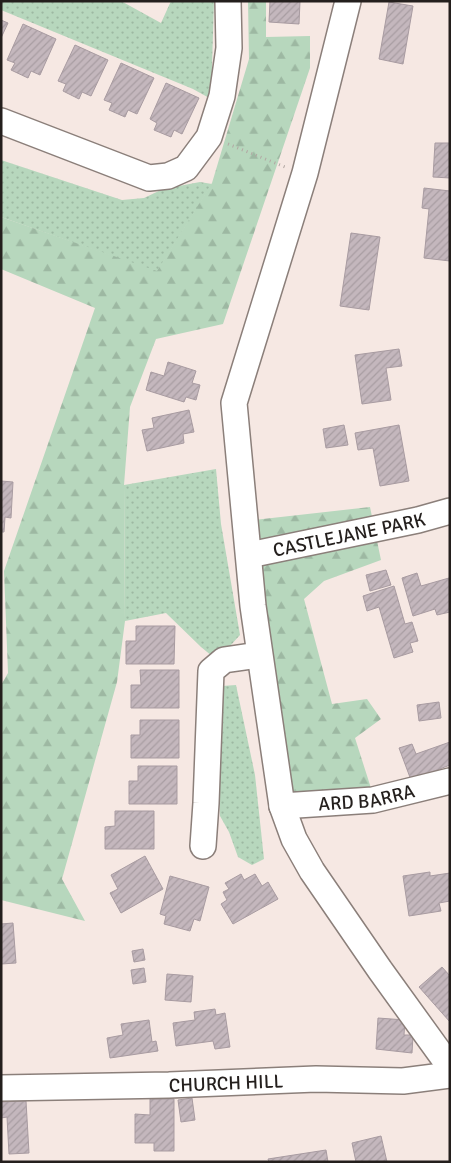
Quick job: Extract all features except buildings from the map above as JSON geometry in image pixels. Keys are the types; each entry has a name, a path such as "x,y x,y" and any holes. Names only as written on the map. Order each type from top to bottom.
{"street":[{"path":"1,121 149,178 168,176 186,168 209,137 222,96 229,48 228,1"},
{"path":"348,1 305,173 234,403 253,606 282,806 294,839 312,871 450,1067"},
{"name":"CASTLEJANE PARK","path":"249,555 418,520 450,511"},
{"path":"203,846 211,671 224,660 259,655"},
{"name":"ARD BARRA","path":"282,806 373,800 450,781"},
{"name":"CHURCH HILL","path":"1,1088 169,1085 316,1079 403,1081 450,1075"}],"path":[{"path":"209,137 299,173 305,173"}],"green space":[{"path":"1,1 121,1 161,23 171,1 214,1 211,99 193,89 1,10"},
{"path":"248,1 266,1 266,37 310,36 310,68 223,324 156,339 130,407 124,485 125,621 117,682 62,879 85,921 1,900 1,685 8,673 4,571 95,308 1,269 1,217 157,271 212,183 249,59"},
{"path":"1,160 122,200 144,198 163,189 200,182 212,184 157,272 1,217"},
{"path":"216,469 221,524 240,635 230,646 212,656 166,613 125,621 124,485"},
{"path":"370,507 381,560 324,581 304,599 332,704 367,699 381,719 355,738 377,807 305,817 288,784 254,520"},
{"path":"236,685 255,775 264,859 252,865 238,857 229,832 220,816 216,700 222,686"}]}
